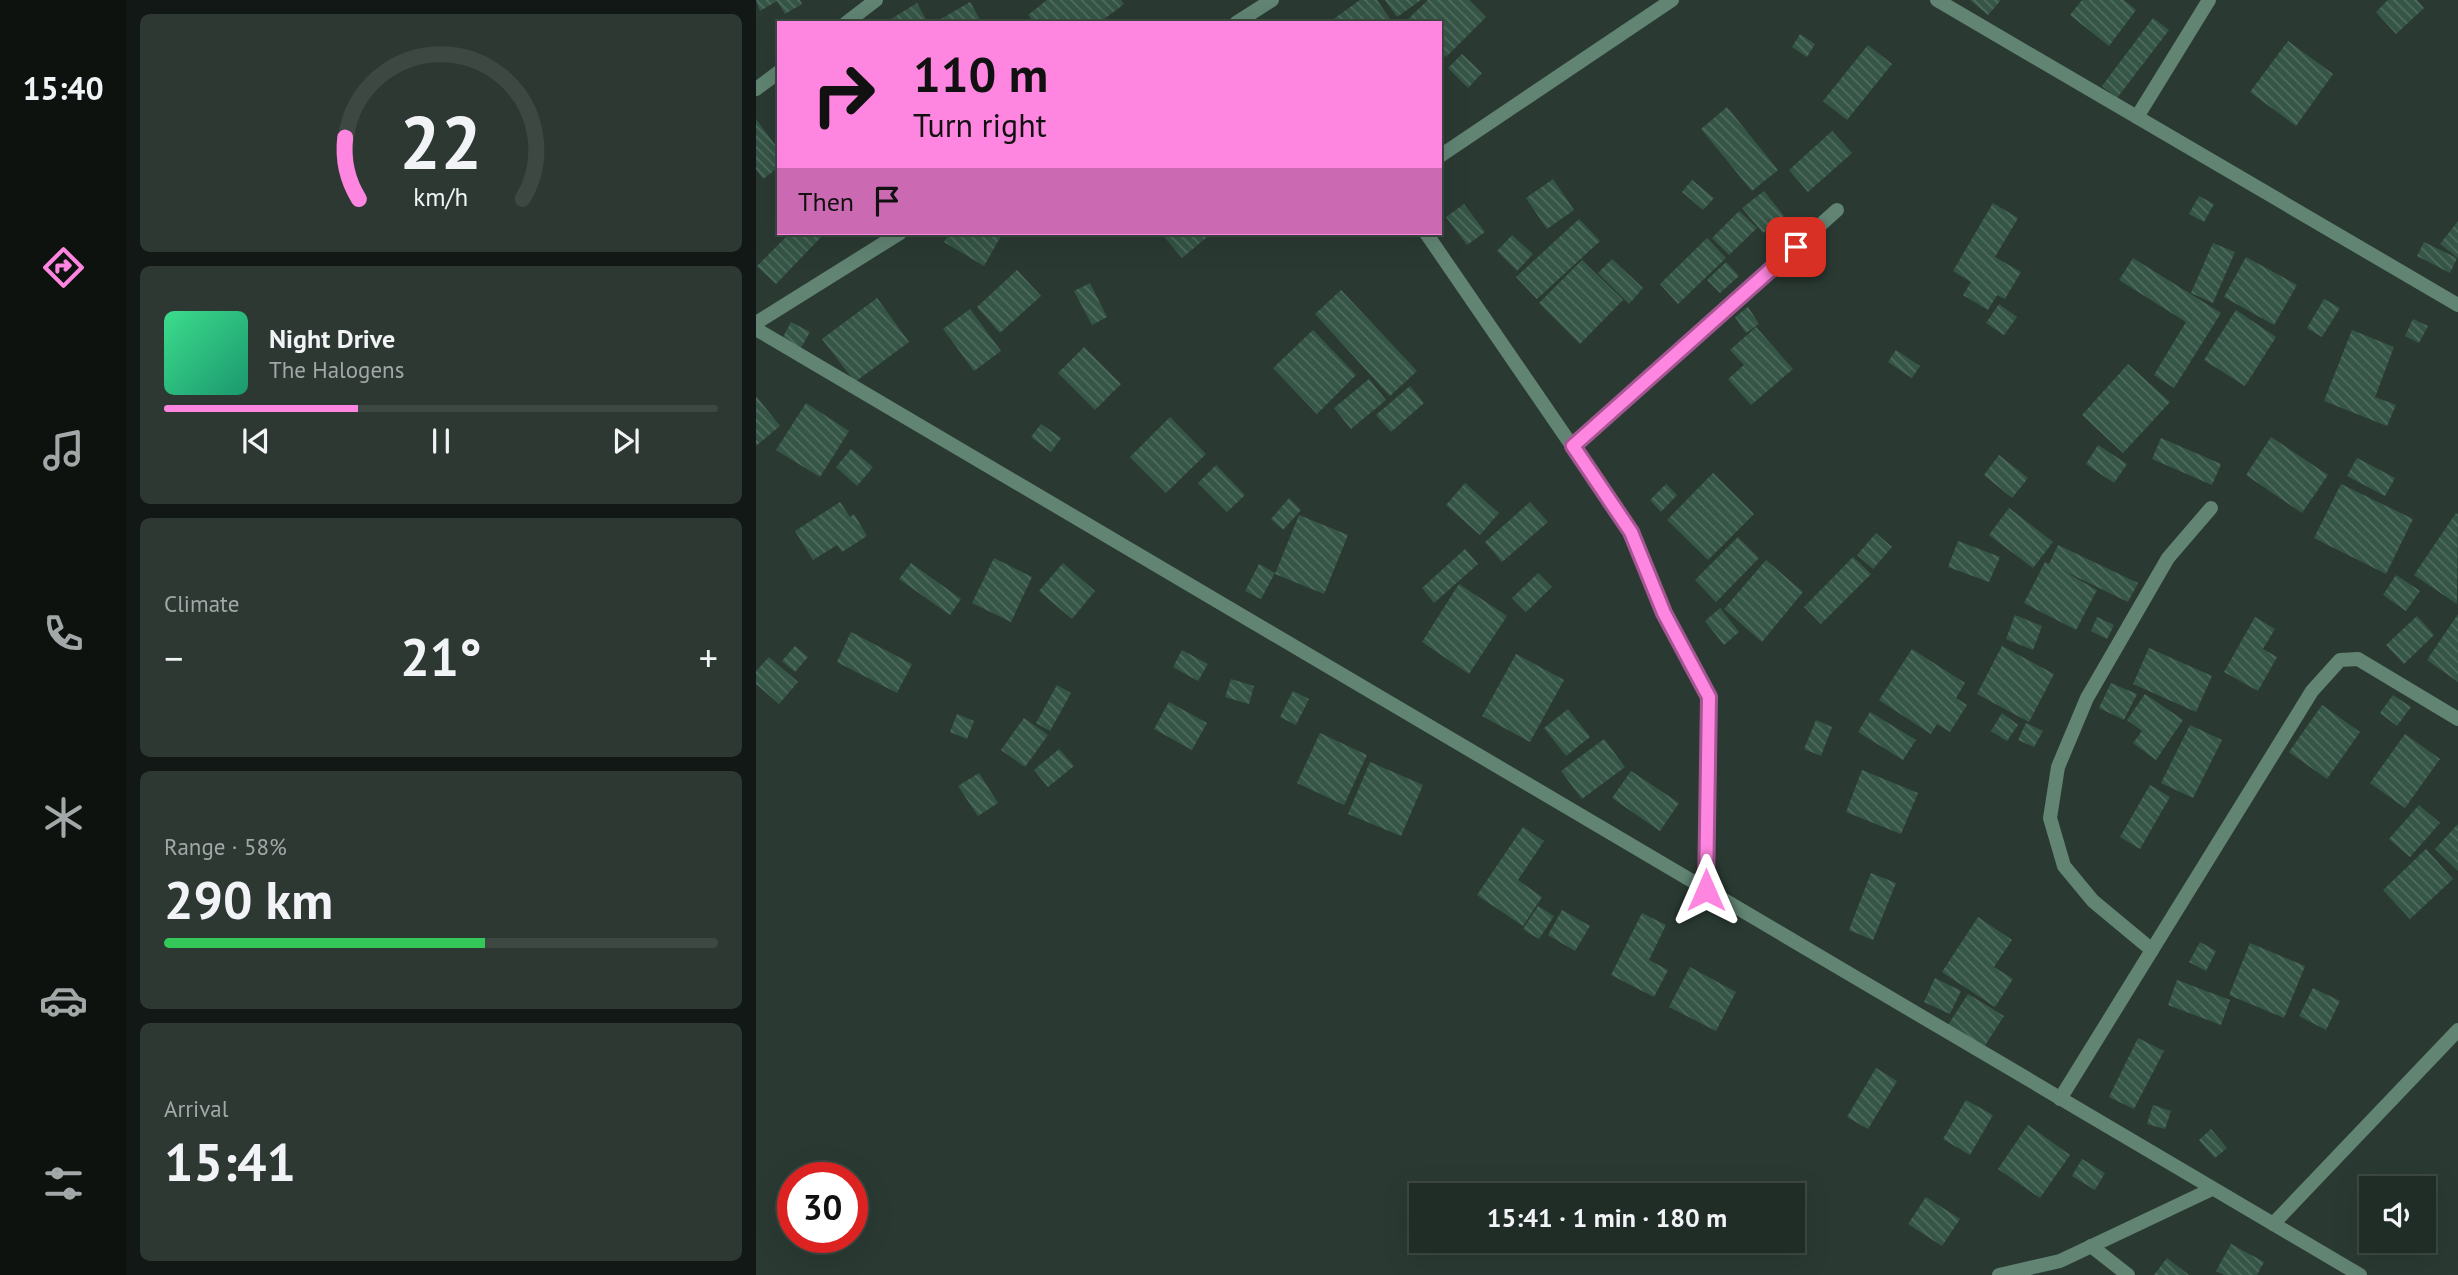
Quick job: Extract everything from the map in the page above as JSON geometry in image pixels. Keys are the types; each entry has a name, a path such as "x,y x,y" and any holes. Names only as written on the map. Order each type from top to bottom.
{"street":[{"path":"849,21 876,0"},
{"path":"1239,21 1272,0"},
{"path":"1442,155 1672,0"},
{"path":"1937,0 2458,305"},
{"path":"2137,117 2209,0"},
{"path":"756,89 777,73"},
{"path":"1573,446 1837,210"},
{"path":"756,323 897,235"},
{"path":"1427,235 1631,532 1664,613 1709,697 1706,890"},
{"path":"756,330 2360,1275"},
{"path":"2152,950 2094,901 2064,866 2050,818 2057,767 2087,698 2168,558 2211,508"},
{"path":"2060,1099 2312,691 2340,660 2358,659 2458,719"},
{"path":"2273,1224 2458,1030"},
{"path":"1999,1275 2060,1261 2212,1189"},
{"path":"2091,1246 2128,1275"}],"building":[{"path":"756,0 800,0 802,4 785,14 777,1 760,11"},
{"path":"1047,0 1121,0 1124,4 1102,21 1033,21 1028,15"},
{"path":"1360,0 1377,0 1392,21 1331,21"},
{"path":"1385,0 1421,0 1397,17"},
{"path":"1428,0 1469,0 1486,17 1446,57 1442,54 1442,21 1408,19"},
{"path":"1970,0 2001,0 1988,15"},
{"path":"2082,0 2124,0 2136,10 2109,46 2070,15"},
{"path":"2388,0 2417,0 2424,8 2396,34 2376,12"},
{"path":"970,2 981,21 937,21"},
{"path":"917,3 927,21 888,21"},
{"path":"2153,18 2169,30 2117,98 2102,86"},
{"path":"1800,34 1815,44 1807,57 1792,47"},
{"path":"2288,41 2333,74 2296,126 2250,92"},
{"path":"1868,45 1892,64 1847,120 1823,101"},
{"path":"1462,54 1482,73 1468,88 1448,68"},
{"path":"1727,107 1778,170 1752,191 1701,129"},
{"path":"756,119 777,147 777,168 763,179 756,169"},
{"path":"1832,131 1852,153 1808,192 1789,170"},
{"path":"1553,179 1574,210 1547,229 1526,198"},
{"path":"1692,180 1714,198 1703,210 1682,192"},
{"path":"1764,191 1784,216 1763,233 1742,208"},
{"path":"2199,196 2214,204 2204,222 2189,214"},
{"path":"1993,203 2018,218 1995,257 2021,272 2005,299 1997,295 1988,310 1963,295 1971,282 1953,271"},
{"path":"1464,204 1485,232 1467,245 1446,217"},
{"path":"1739,211 1757,228 1729,255 1712,238"},
{"path":"1579,219 1600,241 1537,299 1516,277"},
{"path":"2458,221 2458,258 2440,244"},
{"path":"788,235 823,235 776,284 757,266"},
{"path":"949,235 1001,236 984,266 944,242"},
{"path":"1163,235 1210,235 1182,258"},
{"path":"1512,235 1533,254 1517,271 1497,251"},
{"path":"1707,238 1726,258 1678,304 1660,284"},
{"path":"2424,242 2457,258 2450,273 2417,256"},
{"path":"2213,243 2235,252 2213,303 2191,293"},
{"path":"2246,257 2297,285 2274,325 2224,297"},
{"path":"2133,258 2221,313 2174,388 2154,375 2186,322 2119,280"},
{"path":"1612,259 1643,288 1629,304 1598,273"},
{"path":"1582,260 1623,300 1580,344 1539,303"},
{"path":"1726,262 1739,276 1720,293 1707,280"},
{"path":"1017,270 1041,296 1000,333 977,307"},
{"path":"1090,283 1107,317 1092,325 1074,291"},
{"path":"1341,290 1417,371 1390,396 1315,314"},
{"path":"877,298 909,342 855,382 822,339"},
{"path":"2324,299 2340,308 2322,337 2307,328"},
{"path":"1999,304 2017,317 2004,335 1986,323"},
{"path":"1748,307 1759,324 1746,333 1735,317"},
{"path":"970,309 1001,351 974,371 943,329"},
{"path":"2236,310 2276,337 2245,386 2204,360"},
{"path":"2413,319 2428,326 2419,343 2405,336"},
{"path":"791,322 810,332 801,348 783,337"},
{"path":"1756,327 1793,369 1751,405 1728,379 1744,365 1730,350"},
{"path":"1313,330 1356,375 1317,414 1273,368"},
{"path":"2352,330 2394,347 2375,397 2396,405 2387,426 2324,401"},
{"path":"1084,347 1121,384 1095,410 1058,373"},
{"path":"1896,350 1920,366 1912,378 1888,362"},
{"path":"2128,364 2170,402 2123,453 2082,415"},
{"path":"1369,379 1386,400 1351,429 1334,408"},
{"path":"1410,386 1424,403 1391,432 1376,415"},
{"path":"756,396 780,426 756,446"},
{"path":"806,403 849,431 820,477 776,450"},
{"path":"1170,417 1206,454 1166,493 1130,457"},
{"path":"1041,424 1061,438 1051,452 1031,437"},
{"path":"2271,437 2328,475 2302,513 2246,475"},
{"path":"2161,438 2221,464 2212,485 2152,459"},
{"path":"2098,445 2127,464 2114,483 2086,464"},
{"path":"851,449 873,467 857,486 836,467"},
{"path":"1999,455 2028,478 2012,498 1984,475"},
{"path":"2357,458 2395,478 2385,496 2347,476"},
{"path":"1216,465 1245,495 1227,512 1198,483"},
{"path":"1713,473 1754,514 1708,560 1667,520"},
{"path":"1465,483 1499,513 1480,535 1446,505"},
{"path":"1666,484 1677,495 1661,512 1650,500"},
{"path":"2341,484 2413,519 2386,574 2314,538"},
{"path":"1289,498 1301,510 1283,530 1271,519"},
{"path":"840,502 850,517 854,514 867,536 842,552 837,545 813,560 795,531"},
{"path":"1530,502 1548,522 1502,562 1485,542"},
{"path":"2009,508 2053,542 2033,568 1989,535"},
{"path":"2456,513 2458,515 2457,604 2414,575"},
{"path":"1299,515 1348,535 1324,594 1275,574"},
{"path":"1876,533 1892,547 1873,569 1857,555"},
{"path":"1738,537 1759,558 1716,602 1695,580"},
{"path":"1958,541 2000,557 1989,582 1948,567"},
{"path":"2058,545 2138,583 2128,602 2060,569 2097,590 2076,630 2024,603 2045,562 2049,564"},
{"path":"1465,549 1478,564 1434,603 1422,588"},
{"path":"1853,557 1871,574 1821,624 1804,607"},
{"path":"994,558 1032,577 1011,622 972,603"},
{"path":"1766,560 1803,592 1762,642 1724,609"},
{"path":"911,563 961,599 950,615 899,579"},
{"path":"1063,563 1095,591 1072,619 1039,591"},
{"path":"1259,564 1275,573 1261,599 1245,591"},
{"path":"1538,573 1552,587 1526,612 1512,598"},
{"path":"2396,575 2420,591 2406,611 2383,595"},
{"path":"1459,584 1507,616 1469,674 1422,642"},
{"path":"1720,608 1739,632 1724,645 1705,621"},
{"path":"2458,614 2458,682 2427,660"},
{"path":"2015,615 2042,626 2033,650 2006,639"},
{"path":"2417,616 2434,635 2404,664 2386,645"},
{"path":"2097,617 2114,625 2107,639 2091,631"},
{"path":"2255,617 2275,629 2263,649 2277,657 2258,691 2224,672"},
{"path":"851,632 912,664 897,693 837,662"},
{"path":"795,646 808,657 795,672 782,661"},
{"path":"2002,646 2054,674 2029,722 1977,694"},
{"path":"2149,648 2212,676 2196,712 2133,684"},
{"path":"1912,649 1965,683 1956,698 1967,705 1950,732 1937,724 1931,734 1879,700"},
{"path":"1182,650 1208,664 1198,681 1173,667"},
{"path":"1516,654 1564,680 1530,742 1482,716"},
{"path":"769,657 798,682 779,704 756,684 756,671"},
{"path":"1231,679 1254,686 1249,704 1225,697"},
{"path":"2111,683 2137,694 2124,720 2099,708"},
{"path":"1057,685 1071,693 1050,731 1036,723"},
{"path":"1293,691 1309,699 1296,725 1280,717"},
{"path":"2145,694 2183,720 2156,760 2133,743 2142,731 2127,720"},
{"path":"2393,695 2411,707 2397,726 2380,713"},
{"path":"1169,702 1207,723 1192,750 1154,729"},
{"path":"2322,705 2360,732 2327,779 2289,752"},
{"path":"1568,709 1590,737 1566,756 1544,728"},
{"path":"1870,712 1916,740 1903,760 1858,732"},
{"path":"2002,713 2018,725 2007,741 1991,731"},
{"path":"957,714 974,721 967,739 950,732"},
{"path":"1024,718 1048,735 1025,767 1001,750"},
{"path":"1816,720 1832,727 1821,756 1804,749"},
{"path":"2026,723 2043,731 2034,747 2018,740"},
{"path":"2190,725 2222,740 2193,798 2161,783"},
{"path":"1320,733 1367,755 1344,805 1297,783"},
{"path":"2405,734 2440,759 2405,808 2370,783"},
{"path":"1604,739 1625,767 1582,799 1561,771"},
{"path":"1059,749 1074,766 1048,787 1034,770"},
{"path":"1370,762 1423,785 1401,836 1348,814"},
{"path":"1862,770 1918,793 1901,834 1846,812"},
{"path":"1631,771 1679,803 1660,831 1612,798"},
{"path":"979,773 998,803 978,816 958,786"},
{"path":"2150,785 2170,797 2140,849 2120,837"},
{"path":"2419,805 2440,823 2410,857 2389,839"},
{"path":"2458,824 2458,871 2435,849"},
{"path":"1523,827 1544,841 1518,880 1542,897 1523,926 1477,895"},
{"path":"2426,849 2453,879 2410,919 2383,890"},
{"path":"1871,873 1896,883 1873,940 1849,930"},
{"path":"1538,906 1554,916 1539,939 1523,929"},
{"path":"1562,910 1590,926 1575,951 1548,935"},
{"path":"1642,913 1666,925 1649,960 1668,970 1654,997 1611,975"},
{"path":"1978,917 2012,940 1994,967 2013,979 1995,1007 1942,972"},
{"path":"2200,942 2216,951 2206,971 2189,962"},
{"path":"2250,943 2305,966 2284,1018 2229,995"},
{"path":"1690,967 1736,992 1716,1031 1669,1007"},
{"path":"1935,978 1961,991 1950,1014 1924,1002"},
{"path":"2177,980 2230,1000 2221,1025 2168,1005"},
{"path":"2313,988 2340,1001 2326,1030 2299,1016"},
{"path":"1968,994 2004,1016 1984,1047 1948,1025"},
{"path":"2138,1038 2164,1051 2134,1109 2109,1097"},
{"path":"1876,1068 1897,1081 1868,1129 1847,1117"},
{"path":"1966,1100 1993,1115 1970,1155 1943,1139"},
{"path":"2153,1105 2171,1111 2165,1129 2147,1124"},
{"path":"2028,1125 2070,1155 2040,1198 1998,1169"},
{"path":"2211,1129 2227,1148 2215,1158 2199,1140"},
{"path":"2082,1159 2105,1173 2095,1190 2072,1176"},
{"path":"1926,1197 1960,1219 1942,1246 1908,1224"},
{"path":"2231,1244 2264,1262 2257,1275 2224,1275 2216,1271"},
{"path":"2167,1258 2189,1275 2154,1275"}],"route":[{"path":"1706,890 1709,697 1664,613 1631,532 1573,446 1796,247"}]}
